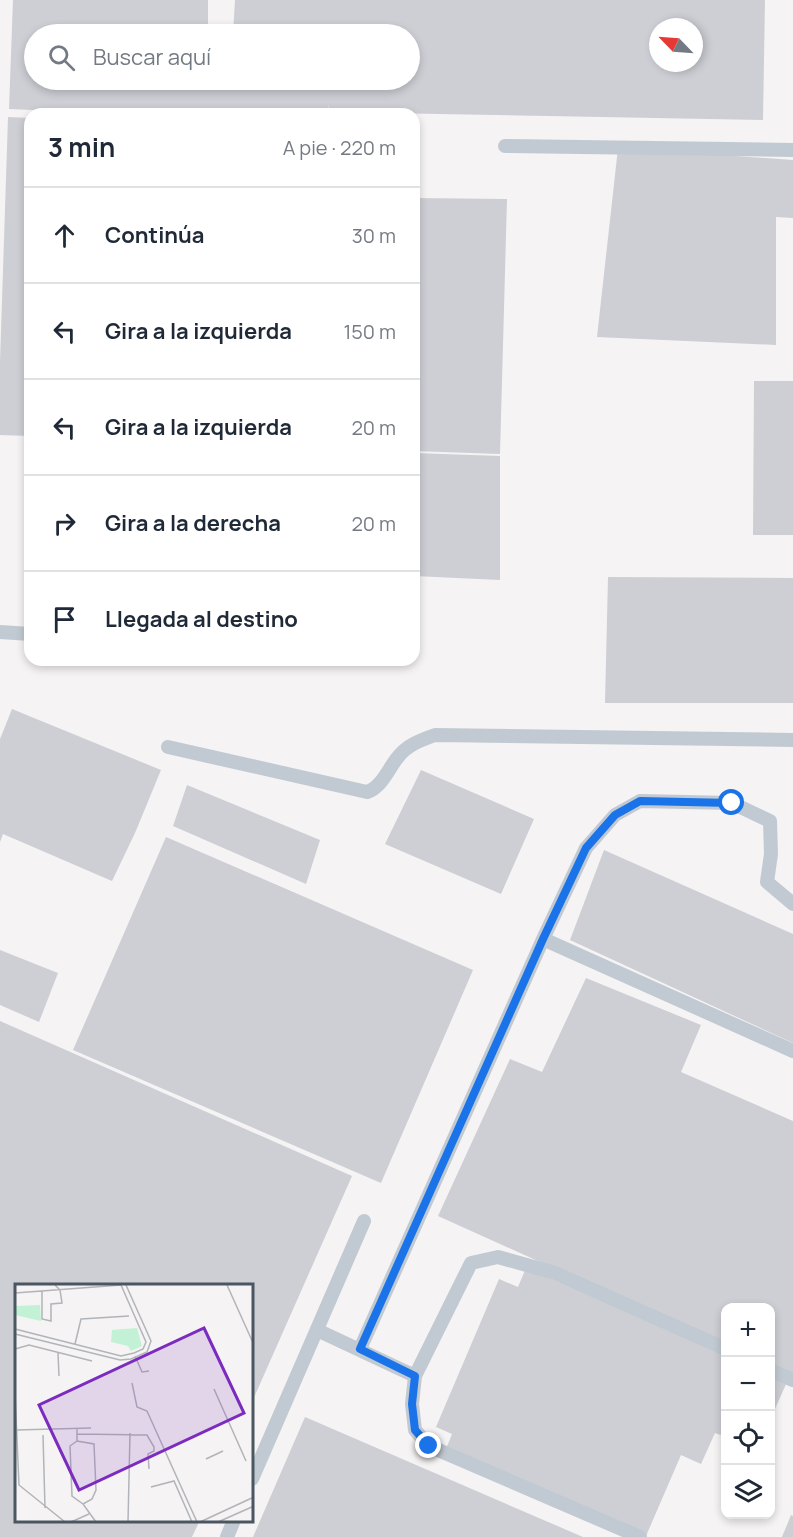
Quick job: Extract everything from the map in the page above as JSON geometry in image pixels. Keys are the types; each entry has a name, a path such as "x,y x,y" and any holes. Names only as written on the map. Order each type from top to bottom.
{"lane":[{"path":"505,146 793,150"},
{"path":"0,632 24,634"},
{"path":"168,747 367,792 375,789 399,754 415,742 435,735 793,740"},
{"path":"360,1349 586,848 615,815 640,801 732,803 770,820 771,854 767,882 793,904"},
{"path":"543,939 793,1051"},
{"path":"254,1474 364,1221"},
{"path":"640,1537 429,1446 415,1430 412,1404 415,1376 471,1263 498,1257 555,1273 721,1347"},
{"path":"317,1330 415,1376"},
{"path":"775,1372 793,1380"},
{"path":"226,1537 234,1522"}],"building":[{"path":"13,0 208,0 208,24 24,24 24,90 420,90 420,24 234,24 235,0 765,0 763,120 420,114 420,108 329,108 329,104 329,108 9,109"},
{"path":"8,117 24,118 24,436 0,435 0,362"},
{"path":"618,148 793,160 793,218 776,217 776,345 597,337"},
{"path":"420,198 507,199 500,454 420,451"},
{"path":"754,381 793,381 793,535 753,535"},
{"path":"420,453 500,456 500,580 420,576"},
{"path":"608,577 793,578 793,703 605,703"},
{"path":"12,709 161,770 112,881 3,834 0,842 0,739"},
{"path":"421,770 534,819 501,894 385,844"},
{"path":"187,785 320,840 306,884 173,826"},
{"path":"166,837 473,970 381,1183 73,1050"},
{"path":"604,850 793,934 793,1043 570,940"},
{"path":"0,950 58,973 39,1022 0,1005"},
{"path":"586,978 701,1025 681,1072 793,1121 793,1377 775,1369 775,1303 721,1303 721,1344 438,1216 510,1059 542,1072"},
{"path":"0,1021 352,1176 254,1397 254,1284 15,1284 15,1522 199,1522 192,1537 0,1537"},
{"path":"526,1268 721,1353 721,1435 715,1433 701,1464 681,1455 646,1536 446,1449 452,1434 436,1427 499,1279 518,1287"},
{"path":"775,1377 787,1382 775,1409"},
{"path":"305,1417 583,1537 253,1537"},
{"path":"791,1515 793,1516 793,1537 782,1537"}],"route":[{"path":"429,1446 415,1430 412,1404 415,1376 360,1349 543,939 586,848 615,815 640,801 732,803"}]}
